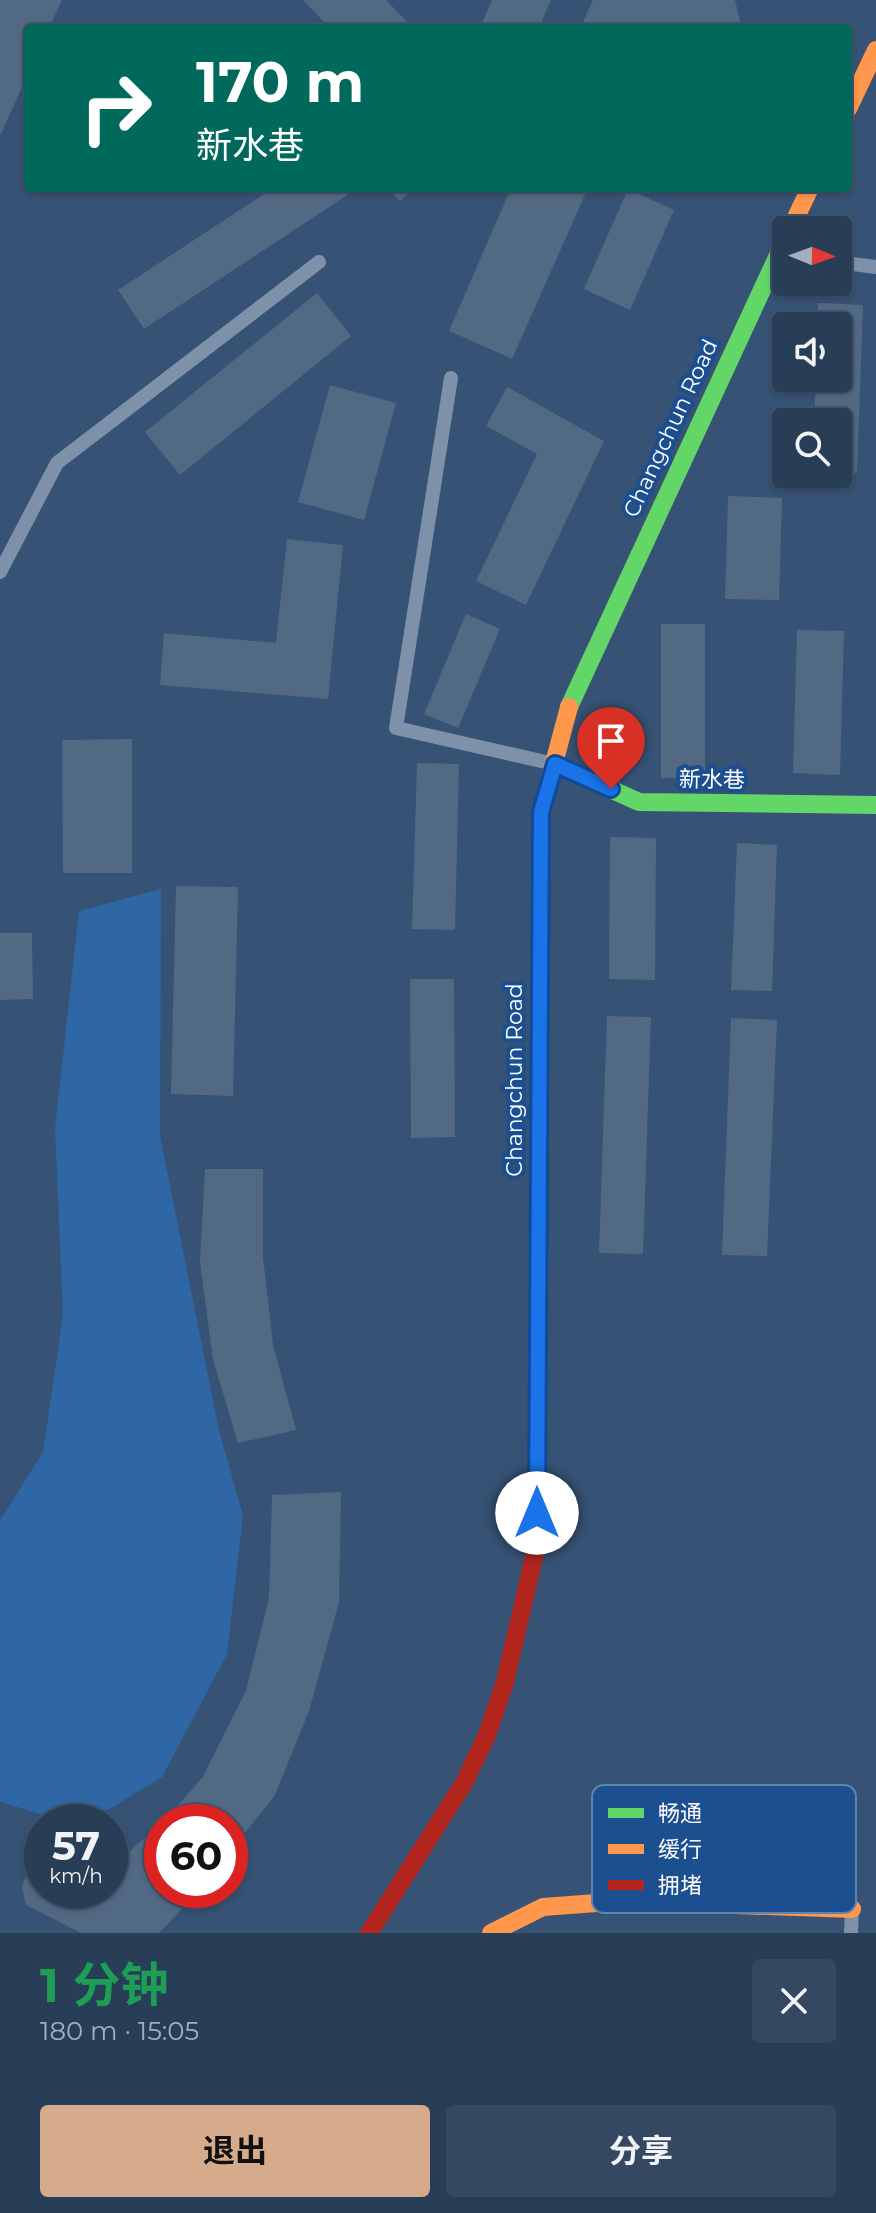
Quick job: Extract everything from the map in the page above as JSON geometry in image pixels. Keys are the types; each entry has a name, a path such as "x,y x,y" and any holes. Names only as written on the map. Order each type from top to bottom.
{"main road":[{"path":"852,101 876,50"},
{"path":"797,216 808,192"},
{"name":"Changchun Road","path":"369,1933 421,1855 476,1760 513,1657 537,1544 538,863 541,812 573,693 772,270"},
{"name":"新水巷","path":"555,764 639,802 876,805"},
{"path":"491,1933 543,1907 592,1903"}],"lane":[{"path":"0,572 57,463 319,262"},
{"path":"852,264 876,267"},
{"path":"451,378 396,728 555,764"},
{"path":"851,1933 852,1913"}],"shaded area":[{"path":"161,889 160,1136 219,1430 243,1516 227,1654 162,1777 118,1804 24,1804 24,1809 0,1802 0,1521 43,1452 63,1315 55,1128 79,911"}],"building":[{"path":"0,0 62,0 51,24 24,24 24,83 0,136"},
{"path":"303,0 386,0 409,24 326,24"},
{"path":"492,0 551,0 541,24 482,24"},
{"path":"593,0 735,0 741,24 582,24"},
{"path":"267,192 352,192 144,329 118,290"},
{"path":"392,192 410,192 400,201"},
{"path":"509,192 586,192 512,359 449,331"},
{"path":"627,192 635,192 674,210 630,310 584,289"},
{"path":"317,293 351,336 180,475 145,432"},
{"path":"818,303 863,305 857,473 852,473 852,408 815,408 815,392 852,392 852,312 818,312"},
{"path":"330,385 396,403 364,520 298,502"},
{"path":"507,387 604,441 526,605 476,581 537,454 486,426"},
{"path":"728,496 782,498 779,600 725,599"},
{"path":"287,539 343,545 328,699 160,685 164,633 276,643"},
{"path":"466,614 500,629 458,728 424,714"},
{"path":"661,624 705,624 705,778 661,778"},
{"path":"797,630 844,631 840,775 793,773"},
{"path":"132,739 132,873 63,873 62,740"},
{"path":"417,763 459,764 455,930 412,929"},
{"path":"610,837 656,838 655,980 609,979"},
{"path":"737,843 777,845 772,991 731,990"},
{"path":"176,886 238,887 233,1096 171,1094"},
{"path":"0,933 32,933 33,999 0,1000"},
{"path":"410,979 454,979 455,1137 411,1138"},
{"path":"607,1016 651,1017 643,1254 599,1253"},
{"path":"731,1018 777,1020 767,1256 722,1255"},
{"path":"205,1169 263,1169 263,1257 273,1345 296,1430 238,1443 213,1360 200,1262"},
{"path":"341,1492 339,1602 309,1711 275,1795 248,1829 248,1804 179,1804 202,1778 246,1691 269,1598 272,1495"},
{"path":"144,1839 144,1908 183,1908 159,1933 81,1933 32,1908 128,1908 128,1852"}],"traffic: fast":[{"path":"569,707 772,268"},
{"path":"555,764 639,802 876,805"}],"traffic: slow":[{"path":"852,101 876,50"},
{"path":"797,216 808,192"},
{"path":"538,1336 541,812 569,707"},
{"path":"491,1933 543,1907 592,1903"}],"traffic: jam":[{"path":"369,1933 464,1783 487,1735 505,1682 537,1544 538,1336"}],"route":[{"path":"537,1513 538,863 541,812 555,764 611,789"}]}
